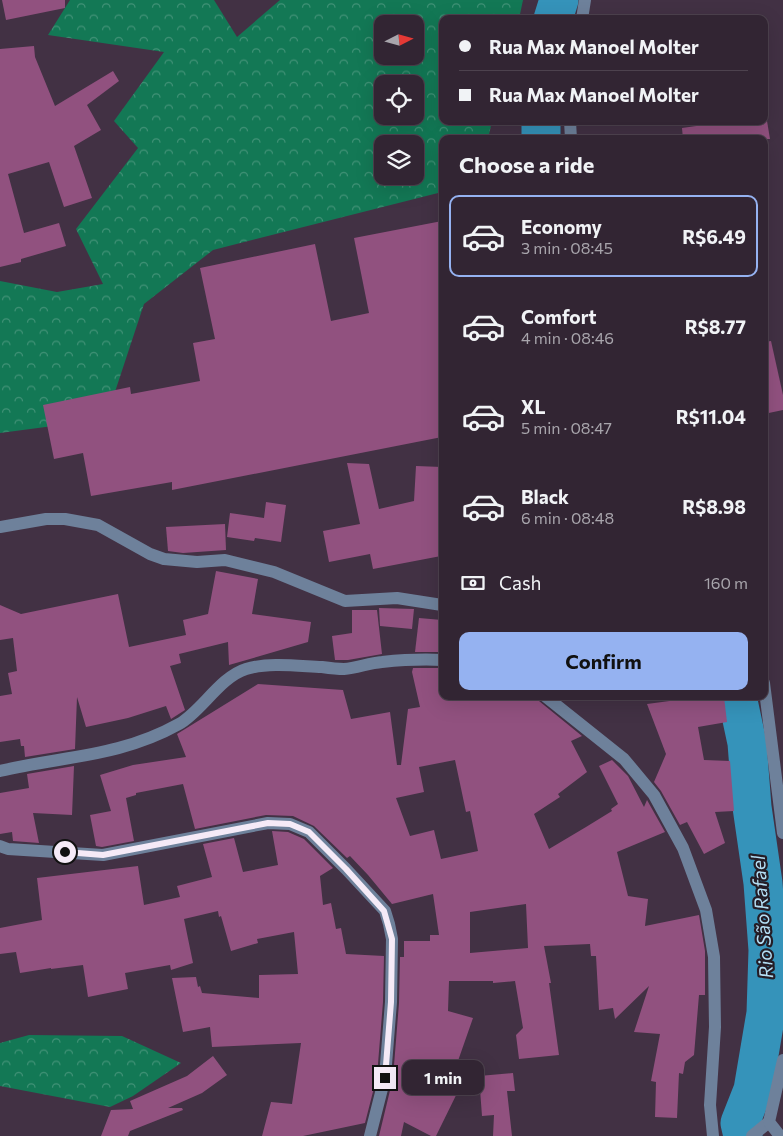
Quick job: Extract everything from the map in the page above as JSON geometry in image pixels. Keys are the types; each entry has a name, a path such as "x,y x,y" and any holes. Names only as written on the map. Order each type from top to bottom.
{"street":[{"path":"583,15 585,0"},
{"path":"0,527 65,519 98,525 150,554 164,559 197,562 224,560 274,572 345,601 397,598 439,605"},
{"path":"0,771 103,752 146,741 181,723 225,683 243,670 257,666 344,669 380,662 420,659 439,660"},
{"path":"550,700 624,759 654,795 683,848 706,910 714,957 715,1027 710,1105 713,1136"},
{"path":"766,700 783,833"},
{"path":"0,846 8,849 103,855 268,823 290,824 309,832 384,911 389,924 392,939 391,1002 386,1068 370,1136"},
{"path":"752,1136 769,1122 783,1060"},
{"path":"769,1122 780,1136"}],"green space":[{"path":"70,0 214,0 237,37 280,0 523,0 520,15 439,15 439,125 491,125 489,135 439,135 439,193 213,250 144,304 106,419 0,433 0,281 57,292 103,284 76,229 138,148 114,121 164,52 48,35"},
{"path":"29,1035 122,1036 181,1063 133,1096 110,1107 0,1086 0,1043"}],"building":[{"path":"2,0 65,0 65,8 6,20"},
{"path":"34,46 35,57 55,106 113,71 119,81 87,105 101,130 74,146 92,198 64,207 49,162 8,174 24,233 59,223 66,246 21,259 21,262 0,267 0,49"},
{"path":"703,125 768,125 770,139 768,139 768,135 683,135 682,128"},
{"path":"439,222 439,438 172,490 172,482 91,496 83,453 54,459 43,405 130,387 131,394 200,381 193,343 215,339 200,268 315,244 331,321 369,313 354,238"},
{"path":"768,341 771,341 783,395 783,410 768,413"},
{"path":"347,463 369,464 379,509 414,501 416,466 439,467 439,556 373,569 370,554 329,562 323,531 360,524"},
{"path":"266,502 286,505 281,542 255,538 254,541 227,537 230,513 264,518"},
{"path":"225,524 226,550 183,553 168,551 166,527"},
{"path":"216,571 258,579 252,614 311,622 308,642 229,665 228,642 179,654 181,663 170,666 185,710 171,719 166,706 128,718 86,727 77,697 75,749 25,757 24,746 21,746 20,739 0,742 0,696 12,694 8,673 17,671 13,638 0,640 0,605 21,614 118,594 129,647 186,635 183,620 208,614"},
{"path":"379,608 414,609 412,629 380,626"},
{"path":"352,610 377,610 382,654 348,660 335,660 332,636 352,633"},
{"path":"419,618 439,620 439,652 415,652"},
{"path":"413,668 439,668 439,700 537,700 582,736 571,741 587,772 558,794 560,797 534,814 549,849 612,811 611,809 618,804 599,766 612,760 628,776 644,807 647,800 665,832 617,852 628,896 648,899 645,926 699,915 705,951 705,995 699,995 694,1055 685,1062 683,1074 679,1073 677,1118 655,1117 656,1082 651,1081 660,1034 634,1032 649,986 615,1019 613,1008 599,1010 596,956 591,956 590,944 544,946 551,983 549,983 559,1055 519,1059 516,1035 523,1028 515,981 493,983 493,981 449,981 448,1011 473,1018 452,1078 465,1077 436,1136 431,1136 404,1122 401,1136 379,1136 393,1078 399,1003 400,957 404,957 404,941 430,941 430,935 439,935 433,894 392,904 350,856 347,858 314,826 293,816 266,815 195,829 183,784 136,793 136,795 126,798 134,841 102,847 96,846 90,815 111,811 100,775 133,765 186,757 177,734 258,684 343,690 351,719 390,712 397,765 401,765 408,709 420,707 412,672","holes":["455,760 466,812 470,811 478,851 441,859 434,830 410,836 396,798 424,792 419,767","526,904 528,948 470,953 470,912"]},
{"path":"677,700 724,700 727,722 698,727 704,760 730,761 734,811 715,812 725,843 704,854 687,822 680,825 654,782 666,754 647,704"},
{"path":"74,766 72,815 33,813 39,843 13,841 12,832 0,834 0,793 29,788 27,774"},
{"path":"272,831 288,832 304,839 333,868 320,876 323,905 331,903 336,929 341,928 346,954 384,956 383,1002 377,1076 365,1123 303,1136 262,1136 271,1102 292,1104 301,1043 212,1047 210,1027 183,1032 172,978 196,977 198,987 200,986 202,993 259,998 259,975 298,974 294,932 257,939 258,943 231,951 218,911 184,919 193,963 171,970 170,965 125,973 128,989 88,997 83,965 20,973 16,952 0,954 0,928 42,920 37,878 138,866 144,905 180,897 177,886 212,877 203,844 234,838 243,872 278,865"},
{"path":"213,1056 227,1075 202,1093 168,1108 182,1108 183,1110 130,1131 128,1136 101,1136 111,1110 133,1109 130,1101 187,1076"},
{"path":"513,1073 515,1091 507,1091 512,1136 493,1136 494,1115 482,1116 479,1076"}],"waterway":[{"name":"Rio São Rafael","path":"554,15 559,0"},
{"name":"Rio São Rafael","path":"541,125 541,135"},
{"name":"Rio São Rafael","path":"738,700 747,743 752,807 763,883 768,950 766,1013 753,1090 740,1123 743,1136"}],"route":[{"path":"65,852 103,855 268,823 290,824 309,832 384,911 389,924 392,939 391,1002 385,1078"}]}
